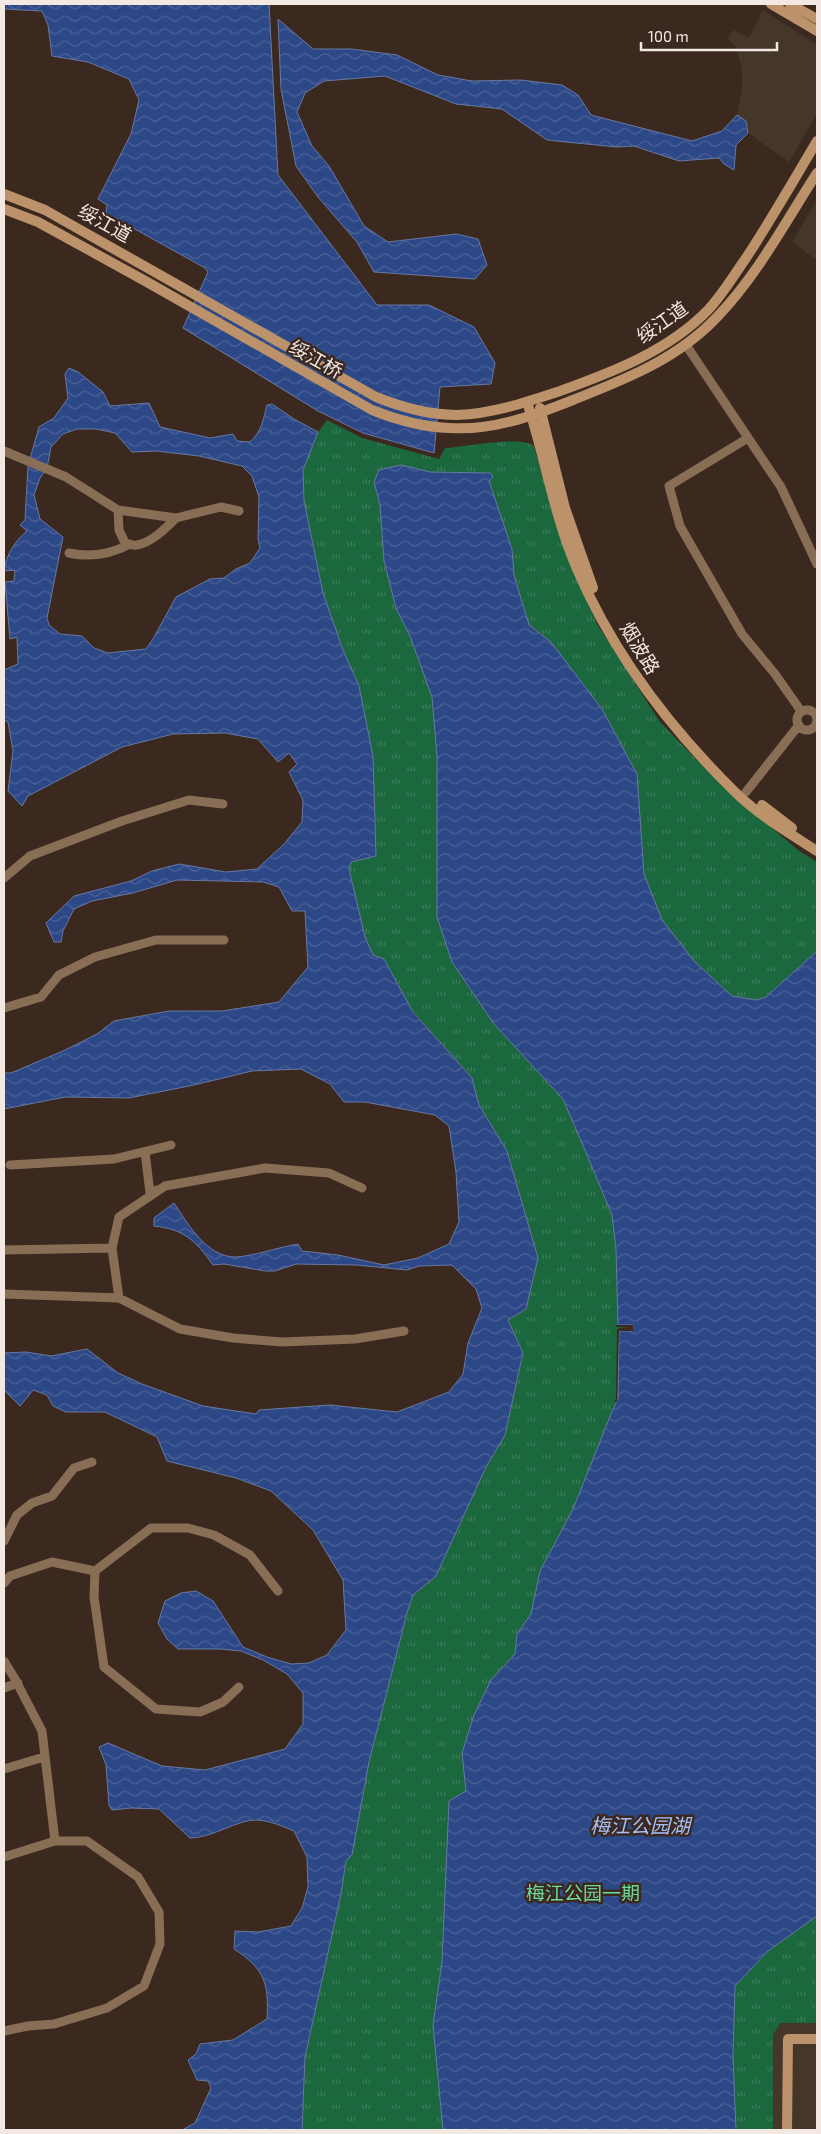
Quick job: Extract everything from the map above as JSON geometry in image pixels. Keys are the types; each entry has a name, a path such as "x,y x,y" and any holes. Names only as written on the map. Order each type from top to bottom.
{"main road":[{"path":"770,4 817,31"},
{"path":"790,4 817,19"},
{"name":"绥江道","path":"444,414 487,412 532,400 625,366 672,340 702,315 727,286 817,141"},
{"name":"绥江道","path":"443,428 476,428 537,415 634,376 686,345 718,317 739,293 817,174"},
{"name":"绥江道","path":"4,194 45,210 186,289"},
{"name":"绥江道","path":"4,209 38,222 179,301"},
{"name":"绥江桥","path":"186,289 376,397 404,408 444,414"},
{"name":"绥江桥","path":"179,301 372,410 407,422 443,428"},
{"name":"烟波路","path":"532,400 584,567 625,648 661,702 746,792 817,846"},
{"name":"烟波路","path":"537,415 540,441 559,520 577,569 601,618 644,687 668,719 735,792 776,825 817,850"},
{"path":"787,2130 788,2039 817,2039"}],"street":[{"path":"686,345 781,486 817,564"},
{"path":"748,438 669,486 680,526 742,634 806,711 816,715 817,722 810,729 804,729 799,725"},
{"path":"4,451 55,473 118,510 176,518 221,507 239,511"},
{"path":"118,510 119,530 125,543 137,545 156,536 176,518"},
{"path":"69,553 81,556 112,553 130,544"},
{"path":"746,792 799,725 798,716 817,703"},
{"path":"4,878 30,856 122,822 189,800 223,804"},
{"path":"4,1008 41,996 59,975 94,957 156,940 224,940"},
{"path":"10,1165 114,1159 171,1145"},
{"path":"145,1152 150,1193 165,1186 265,1168 329,1173 362,1188"},
{"path":"119,1298 112,1248 119,1217 165,1186"},
{"path":"4,1250 112,1248"},
{"path":"4,1294 119,1298 180,1329 233,1338 282,1342 355,1339 404,1331"},
{"path":"4,1541 17,1515 32,1503 52,1496 74,1468 92,1462"},
{"path":"4,1583 10,1576 52,1562 95,1571 151,1528 188,1528 214,1535 250,1556 278,1591"},
{"path":"95,1571 94,1597 104,1666 156,1709 200,1712 223,1702 239,1687"},
{"path":"4,1661 18,1683 42,1730 55,1841"},
{"path":"4,1688 18,1683"},
{"path":"4,1769 44,1757"},
{"path":"4,1857 55,1841 87,1841 138,1877 159,1912 160,1944 144,1986 107,2008 54,2024 28,2026 4,2031"}],"shaded area":[{"path":"763,10 817,45 817,114 789,162 748,133 746,121 737,115 742,88 742,69 736,47 727,38 734,30 749,38"},
{"path":"817,200 817,260 792,242"},
{"path":"780,2023 817,2023 817,2130 773,2130 773,2035"}],"green space":[{"name":"梅江公园湖","path":"327,420 362,438 439,459 445,448 505,442 527,443 534,446 557,528 597,624 660,722 724,788 798,850 817,862 817,2023 780,2023 773,2035 773,2130 302,2130 305,2057 341,1894 346,1860 352,1855 369,1762 407,1613 413,1595 436,1576 486,1467 505,1435 523,1353 508,1320 488,1120 479,1105 471,1078 413,1011 373,955 365,937 349,869 351,862 376,856 373,756 359,686 343,650 323,593 304,501 303,470 318,432"}],"water":[{"path":"4,4 269,4 278,175 377,305 429,305 474,327 495,363 491,384 440,387 434,453 363,433 318,411 183,328 208,272 205,268 106,213 107,205 98,199 131,134 139,100 129,79 88,62 52,56 48,25 42,11 4,9"},
{"path":"278,19 313,49 352,49 397,55 438,75 472,81 521,80 562,85 578,95 591,115 692,141 722,131 737,115 746,121 748,133 736,145 734,170 724,164 719,158 679,161 634,146 616,147 547,140 502,109 456,104 385,76 324,81 305,93 297,112 312,146 329,166 364,226 388,242 456,234 478,239 487,265 475,279 374,272 357,242 318,197 296,166 281,89"},
{"path":"69,368 78,372 103,392 110,406 149,403 160,427 210,438 233,434 237,441 250,442 260,429 267,405 272,404 318,432 303,470 304,501 323,593 343,650 359,686 373,756 376,856 351,862 349,869 365,937 373,955 384,959 413,1012 472,1078 479,1105 507,1151 538,1258 526,1309 508,1320 523,1353 505,1435 486,1467 436,1576 413,1595 407,1613 369,1762 352,1855 346,1861 341,1894 305,2057 302,2130 182,2130 195,2123 211,2088 208,2081 197,2080 188,2060 196,2054 200,2044 233,2040 267,2019 267,1996 263,1978 253,1963 234,1949 235,1931 258,1932 291,1926 302,1908 308,1887 307,1857 294,1831 267,1821 250,1820 208,1835 190,1838 159,1809 131,1808 112,1810 109,1805 106,1765 99,1747 108,1743 162,1766 205,1770 285,1749 303,1724 303,1693 287,1674 263,1660 241,1651 178,1649 167,1639 158,1623 165,1601 181,1593 196,1591 213,1601 243,1647 291,1664 309,1663 327,1655 346,1630 343,1580 313,1530 271,1491 236,1478 167,1461 157,1437 105,1412 66,1412 53,1406 47,1395 33,1390 20,1406 4,1390 4,1353 26,1352 51,1356 87,1349 118,1373 142,1384 203,1406 256,1414 259,1410 330,1405 397,1412 449,1392 463,1374 468,1343 482,1308 476,1289 452,1265 419,1266 407,1270 357,1265 296,1264 275,1271 265,1271 224,1264 213,1265 195,1243 181,1233 154,1226 154,1218 174,1203 192,1230 208,1246 226,1256 243,1256 298,1244 302,1251 338,1255 384,1265 418,1258 449,1244 459,1222 456,1172 449,1126 435,1115 365,1102 344,1102 330,1084 301,1069 252,1071 129,1098 65,1097 4,1109 4,1073 11,1073 63,1051 97,1034 114,1021 169,1011 222,1011 279,1002 308,967 305,911 292,911 279,887 263,882 177,880 133,893 92,901 74,909 63,931 61,942 54,942 46,923 74,896 131,881 152,871 179,864 226,872 257,869 284,844 302,822 303,800 289,772 297,764 289,753 278,762 258,739 225,733 173,734 122,747 28,796 22,806 8,791 13,751 8,722 4,720 4,670 18,664 17,637 10,639 5,582 14,581 15,570 4,571 12,549 27,531 20,525 25,520 28,466 39,427 54,418 68,398 65,374","holes":["77,429 96,429 115,433 132,452 156,451 199,456 242,466 252,476 259,497 258,539 260,548 250,563 236,569 224,578 210,579 176,597 146,649 108,653 94,648 82,636 60,634 49,625 47,618 63,537 40,519 34,495 40,478 47,468 51,447 63,434"]},
{"name":"梅江公园湖","path":"401,465 430,472 490,473 493,477 489,481 512,549 514,575 529,625 551,642 602,709 637,774 644,874 662,920 695,962 732,996 756,1000 766,997 817,951 817,1916 768,1951 735,1986 733,2056 736,2130 443,2130 433,2025 442,1962 449,1801 466,1791 462,1753 474,1715 491,1680 515,1654 517,1634 531,1614 540,1571 573,1509 618,1399 619,1331 632,1331 633,1325 618,1325 616,1249 612,1215 563,1099 494,1024 452,962 437,917 437,757 432,697 410,636 396,608 384,561 380,505 374,482 379,470"}],"pier":[{"path":"615,1325 633,1325 633,1331 619,1331 617,1402 614,1402 616,1399 617,1330 630,1327 617,1327"}],"park label":[{"name":"梅江公园一期","path":"583,1893"}]}
